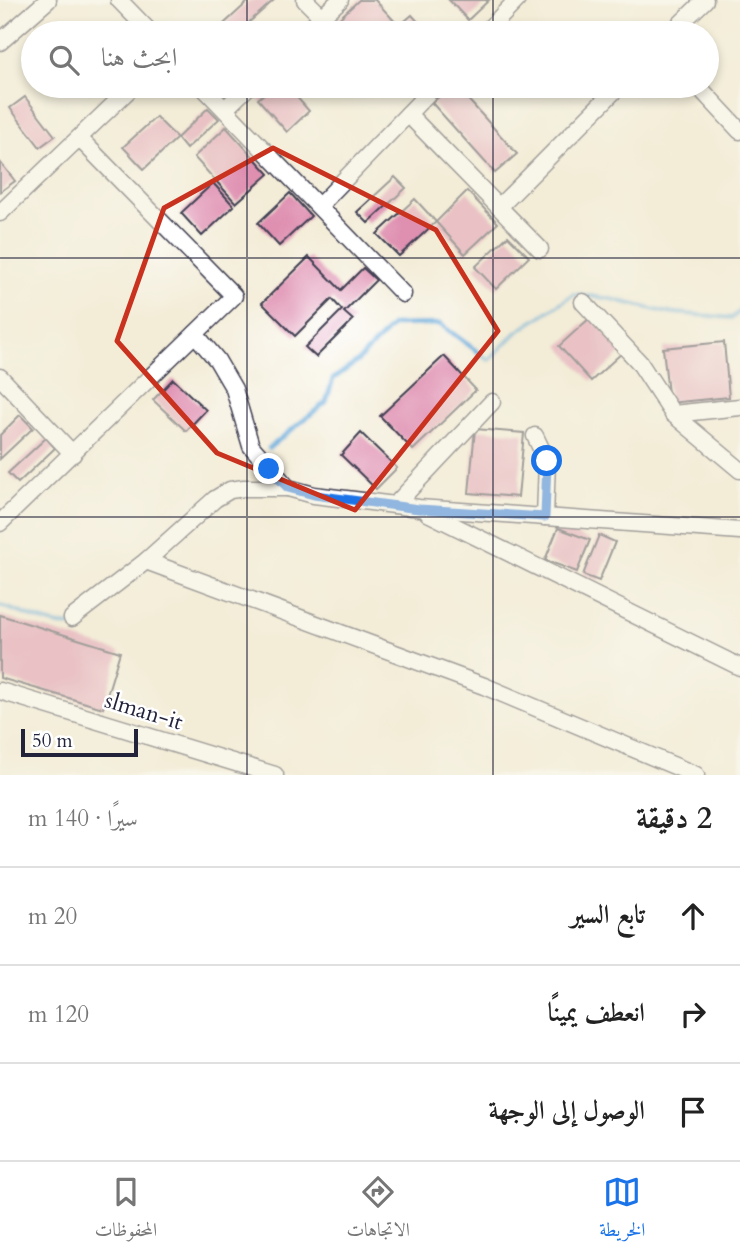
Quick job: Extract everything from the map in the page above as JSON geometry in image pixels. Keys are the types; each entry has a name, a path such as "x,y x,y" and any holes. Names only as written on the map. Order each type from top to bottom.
{"street":[{"path":"24,21 48,0"},
{"path":"119,0 139,21"},
{"path":"305,0 322,17"},
{"path":"318,21 340,0"},
{"path":"497,21 517,0"},
{"path":"683,21 705,0"},
{"path":"0,42 21,24"},
{"path":"0,213 121,98"},
{"path":"214,98 403,294"},
{"path":"225,109 236,98"},
{"path":"318,206 423,98"},
{"path":"499,207 607,98"},
{"path":"709,98 740,131"},
{"path":"408,114 540,249"},
{"path":"0,523 234,296 79,138"},
{"path":"583,302 639,362 673,415 740,470"},
{"path":"195,334 217,359 234,388 251,446 288,488"},
{"path":"0,377 74,454"},
{"path":"395,505 492,402"},
{"path":"673,415 740,407"},
{"path":"535,436 547,461 545,517"},
{"path":"72,618 146,561 215,499 230,490 288,488 314,495 419,509 733,532 740,542"},
{"path":"419,509 536,569 740,667"},
{"path":"146,561 484,687 696,775"},
{"name":"slman-it","path":"0,691 275,775"}],"highlighted area":[{"path":"273,148 436,230 498,331 355,510 217,453 117,341 164,208"}],"building":[{"path":"250,0 274,0 250,21 227,21"},
{"path":"359,0 375,0 394,21 336,21"},
{"path":"449,0 489,0 468,20"},
{"path":"412,15 417,21 405,21"},
{"path":"26,98 55,136 40,147 10,108"},
{"path":"298,98 309,111 287,132 258,99"},
{"path":"438,98 467,98 517,154 495,173 432,103"},
{"path":"208,108 219,119 186,149 177,138"},
{"path":"156,117 177,138 144,169 123,147"},
{"path":"226,127 269,174 236,203 194,157"},
{"path":"0,162 15,181 0,192"},
{"path":"395,177 406,188 368,223 357,212"},
{"path":"213,183 234,206 202,236 181,213"},
{"path":"467,191 498,223 465,254 436,222"},
{"path":"290,193 311,216 279,246 258,223"},
{"path":"415,199 436,222 399,256 377,234"},
{"path":"508,236 529,257 496,289 475,267"},
{"path":"309,257 341,290 363,268 376,280 344,312 353,320 316,357 305,347 342,310 332,299 295,336 262,303"},
{"path":"591,317 623,352 591,381 559,346"},
{"path":"724,342 729,397 669,403 663,348"},
{"path":"444,356 476,390 413,450 380,416"},
{"path":"173,379 206,410 186,431 153,400"},
{"path":"20,415 33,428 0,459 0,435"},
{"path":"475,429 524,433 518,497 469,493"},
{"path":"361,433 397,468 376,489 341,455"},
{"path":"46,438 55,448 18,483 8,473"},
{"path":"558,528 590,540 577,572 545,560"},
{"path":"599,535 615,542 599,581 583,575"},
{"path":"0,615 120,652 103,708 0,678"}],"waterway":[{"path":"269,448 326,402 333,379 358,361 393,325 440,324 489,360 517,332 574,294 611,299 664,312 732,318 740,311"},
{"path":"0,606 47,622 73,625"}],"route":[{"path":"269,469 288,488 314,495 419,509 545,517 549,485 547,461"}]}
